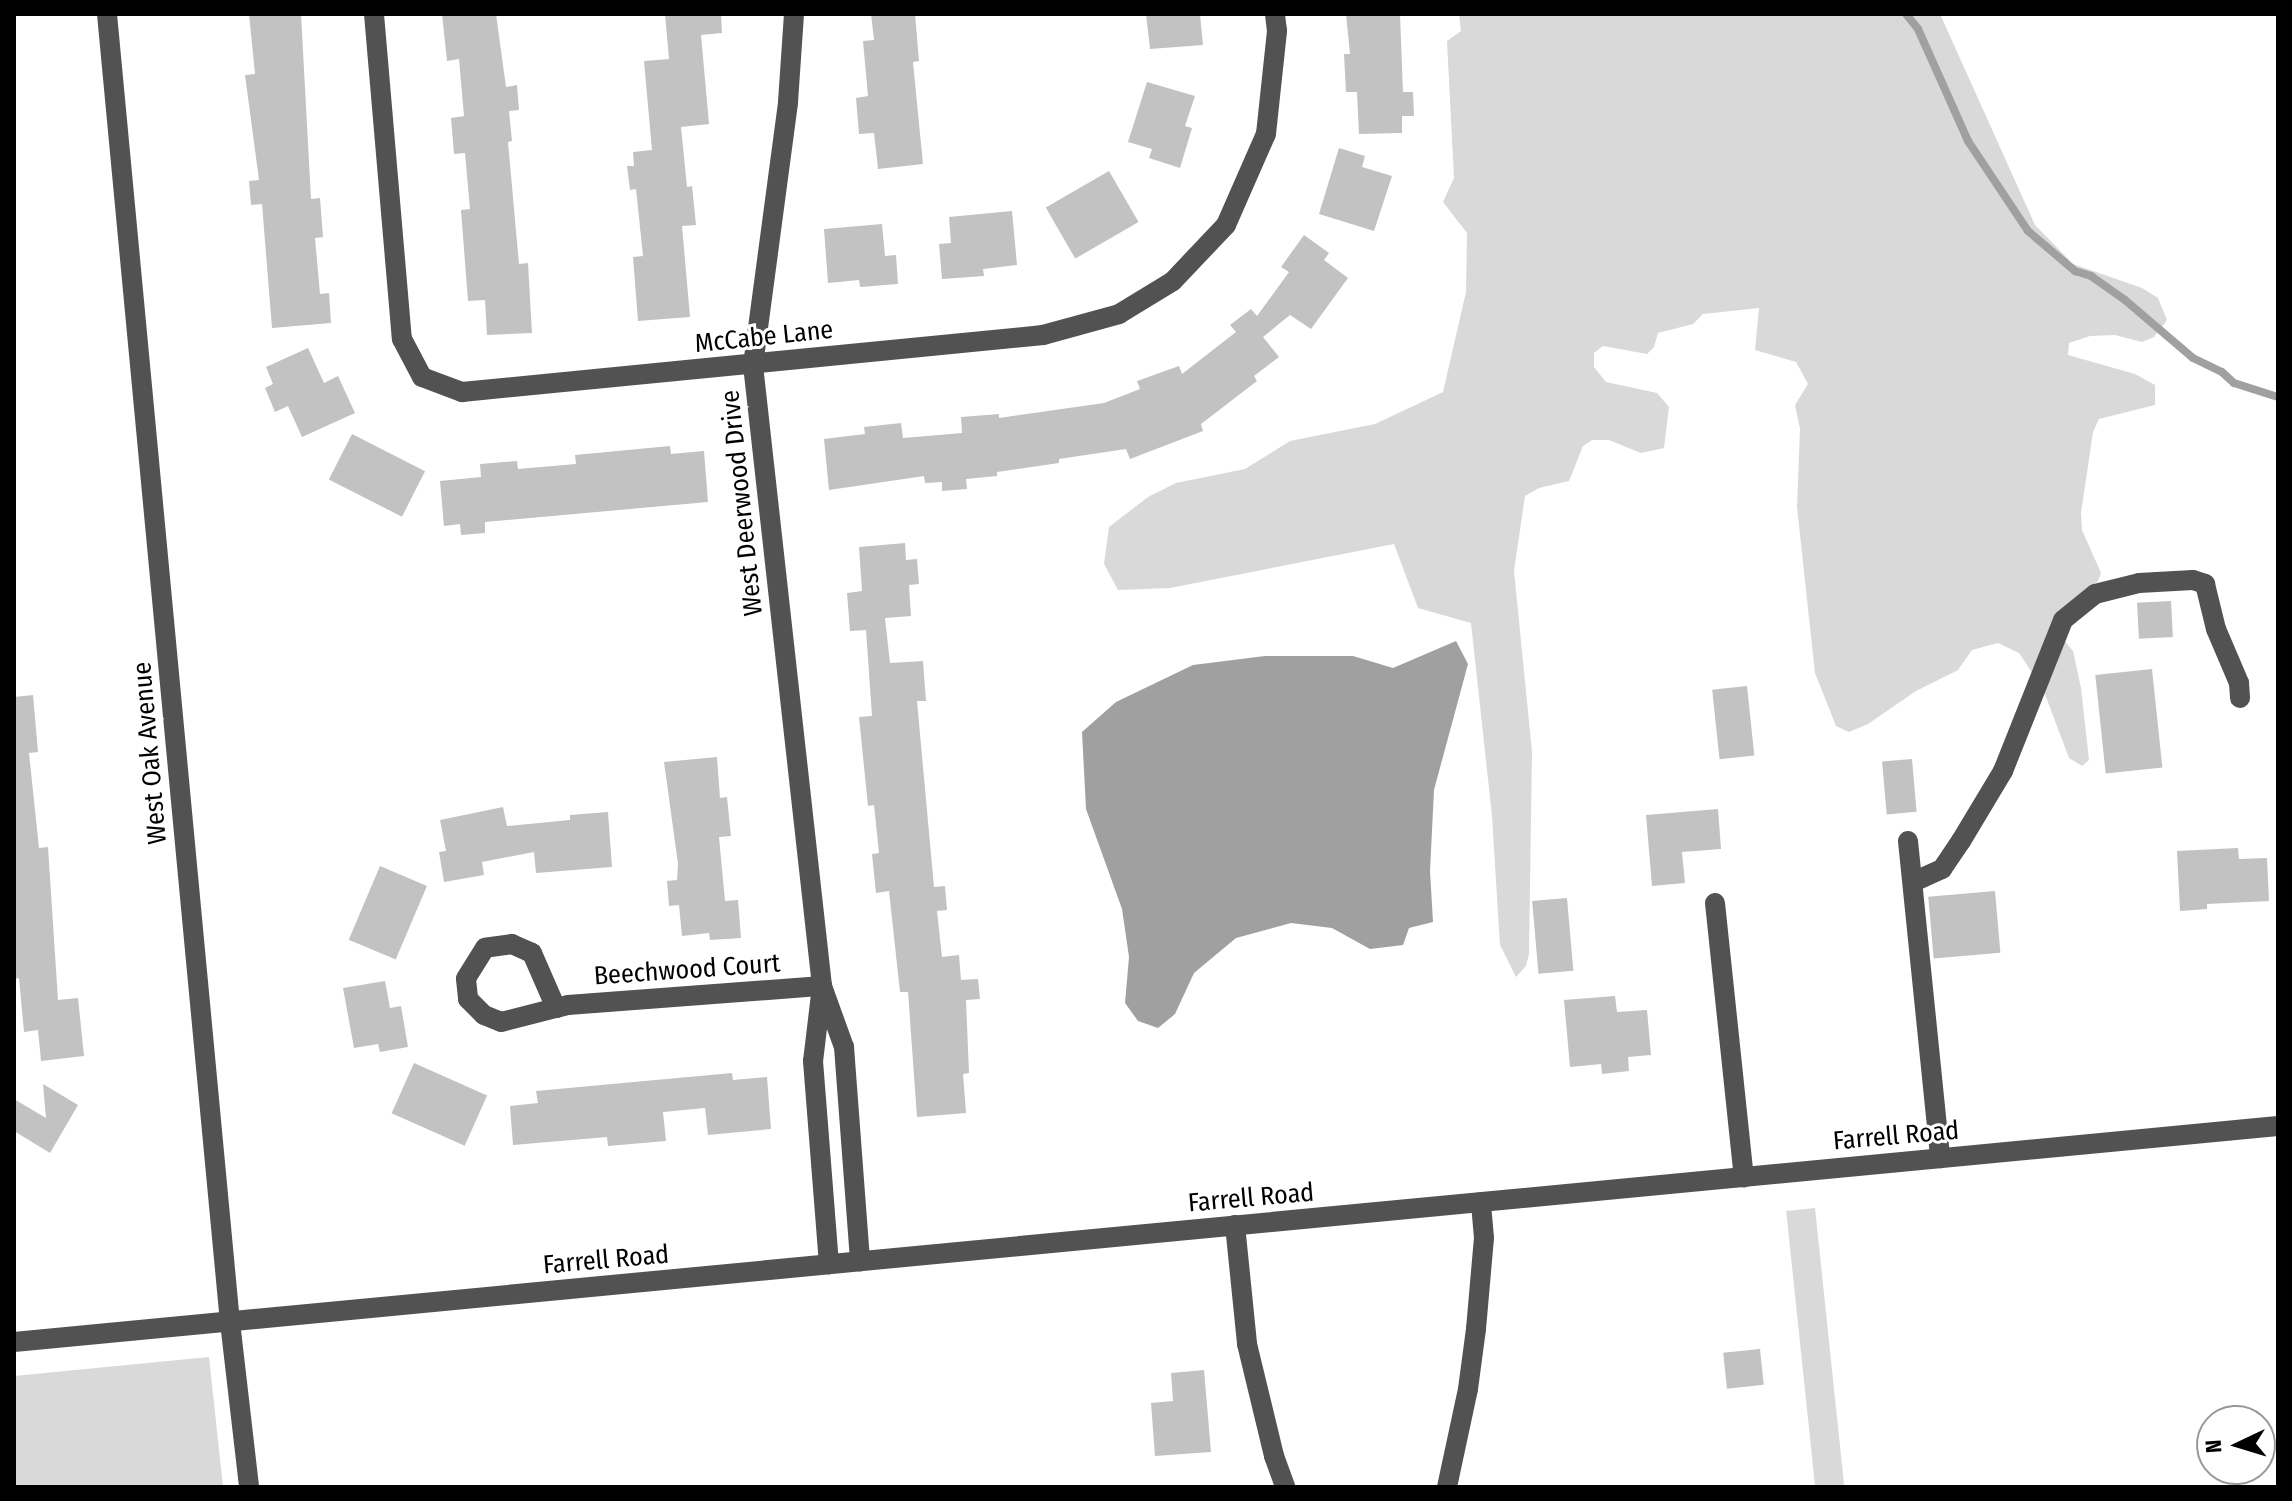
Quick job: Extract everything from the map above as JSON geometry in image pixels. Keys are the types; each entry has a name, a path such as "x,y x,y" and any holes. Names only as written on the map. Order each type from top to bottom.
{"street":[{"name":"West Oak Avenue","path":"107,14 230,1322 249,1487"},
{"name":"McCabe Lane","path":"374,14 402,339 422,377 462,392 1043,335 1119,314 1173,281 1226,225 1266,134 1277,31 1275,14"},
{"name":"West Deerwood Drive","path":"794,14 788,103 753,365 822,986 813,1061 829,1264"},
{"path":"1913,882 1942,869 1961,841 2003,771 2063,620 2095,594 2139,583 2193,580 2205,584 2216,629 2239,683 2240,698"},
{"path":"1908,841 1940,1158"},
{"path":"1715,903 1744,1177"},
{"name":"Beechwood Court","path":"556,1008 532,953 512,944 485,948 466,979 468,999 484,1015 501,1022 556,1008 822,986"},
{"name":"West Deerwood Drive","path":"822,986 844,1047 860,1261"},
{"name":"Farrell Road","path":"14,1342 2278,1126"},
{"path":"1447,1487 1468,1389 1476,1329 1484,1238 1481,1202"},
{"path":"1235,1225 1247,1344 1274,1456 1285,1487"}],"shaded area":[{"path":"1459,14 1940,14 2035,225 2073,264 2142,288 2158,298 2167,320 2154,337 2142,342 2115,335 2090,336 2069,343 2068,355 2135,374 2155,385 2155,405 2099,419 2093,432 2081,513 2082,530 2101,573 2098,581 2083,592 2054,628 2073,651 2081,688 2089,760 2082,766 2069,758 2043,689 2019,653 1998,643 1972,650 1958,670 1916,691 1868,724 1849,732 1836,726 1815,673 1797,507 1800,429 1795,405 1808,384 1796,362 1755,350 1759,308 1703,314 1693,324 1658,333 1654,347 1647,354 1603,346 1594,353 1594,367 1606,382 1657,393 1669,407 1664,448 1641,453 1609,440 1592,440 1583,446 1569,481 1539,488 1525,496 1514,571 1532,752 1529,954 1526,966 1516,977 1500,945 1492,816 1471,623 1418,608 1394,544 1170,588 1118,590 1104,564 1109,527 1148,497 1176,483 1245,469 1290,441 1375,424 1443,392 1466,292 1467,233 1443,202 1454,178 1447,41 1461,31"},
{"path":"1456,641 1468,664 1434,790 1430,871 1433,922 1409,928 1403,945 1370,949 1332,928 1291,923 1236,938 1194,973 1175,1014 1158,1028 1138,1021 1125,1003 1129,957 1122,909 1086,809 1082,732 1116,702 1193,665 1265,656 1353,656 1393,668"},
{"path":"1815,1208 1844,1487 1815,1487 1786,1211"},
{"path":"209,1357 223,1487 14,1487 14,1376"}],"building":[{"path":"249,14 301,14 311,199 320,198 323,237 315,238 320,294 329,293 331,323 272,328 262,204 251,205 249,181 259,180 245,75 255,74"},
{"path":"442,14 496,14 506,87 517,85 519,110 509,111 512,141 508,142 519,264 528,263 532,333 487,335 485,300 468,301 461,210 470,209 465,153 454,154 451,118 464,116 459,59 447,61"},
{"path":"665,14 721,14 722,33 701,35 709,124 681,127 687,187 692,186 696,225 682,226 690,317 638,321 633,257 643,256 636,189 630,190 627,166 634,166 633,152 652,150 644,61 669,59"},
{"path":"871,14 915,14 919,61 913,62 923,164 878,169 874,133 859,134 856,98 868,96 863,41 874,40"},
{"path":"1146,14 1200,14 1203,45 1150,49"},
{"path":"1346,14 1400,14 1403,92 1413,92 1414,116 1402,116 1402,133 1359,134 1357,92 1346,92 1344,54 1350,54"},
{"path":"1147,82 1195,96 1185,126 1192,128 1180,168 1149,158 1152,149 1128,142"},
{"path":"1339,148 1365,156 1362,167 1392,176 1374,231 1319,214"},
{"path":"1109,171 1138,222 1075,259 1046,208"},
{"path":"1012,211 1017,265 983,269 984,276 942,279 939,244 951,243 949,217"},
{"path":"882,224 885,256 896,255 898,284 860,287 859,280 828,283 824,229"},
{"path":"1304,235 1329,253 1324,260 1348,278 1311,329 1290,315 1263,337 1279,357 1254,376 1257,381 1201,424 1203,431 1130,459 1126,449 1059,459 1059,463 997,472 997,476 966,479 967,489 942,491 942,482 925,483 924,476 829,490 824,439 865,434 864,427 901,423 903,438 962,433 961,417 999,414 999,418 1104,403 1140,389 1137,381 1179,366 1182,374 1236,332 1230,325 1251,309 1257,316 1289,272 1281,267"},
{"path":"308,348 324,383 338,376 355,413 302,437 288,406 275,412 265,388 273,384 266,367"},
{"path":"352,434 425,471 402,517 329,479"},
{"path":"670,446 671,454 704,451 708,502 485,522 485,533 461,535 460,524 444,526 440,481 481,477 480,464 517,461 518,469 576,464 575,455"},
{"path":"905,543 906,560 917,559 919,584 909,585 911,616 885,618 890,663 923,661 926,701 917,701 934,887 945,886 947,910 937,911 942,957 959,955 961,980 978,979 980,999 966,1000 969,1073 963,1074 966,1113 917,1117 908,992 900,992 889,891 876,893 872,854 879,853 874,805 868,806 859,717 872,716 866,630 850,631 847,593 862,591 859,547"},
{"path":"2171,601 2173,637 2139,639 2137,603"},
{"path":"2152,669 2162,767 2106,773 2095,675"},
{"path":"1747,686 1754,756 1720,759 1712,690"},
{"path":"33,695 38,752 29,753 39,848 48,847 58,1000 78,998 84,1056 41,1061 38,1030 24,1032 19,978 14,979 14,697"},
{"path":"717,757 720,798 727,797 731,836 719,837 725,901 738,900 741,938 710,940 709,933 682,936 679,905 669,906 667,881 677,880 678,864 664,762"},
{"path":"1912,759 1917,812 1887,814 1882,762"},
{"path":"503,807 507,826 570,820 570,815 608,812 612,867 536,873 534,852 482,862 484,875 444,882 439,852 446,851 440,820"},
{"path":"1718,809 1721,849 1682,852 1685,883 1652,886 1646,815"},
{"path":"2238,848 2239,859 2267,858 2269,901 2207,904 2207,909 2180,911 2177,851"},
{"path":"380,866 427,886 396,960 349,940"},
{"path":"1995,891 2000,953 1934,959 1928,897"},
{"path":"1567,898 1573,971 1538,974 1532,901"},
{"path":"385,981 390,1008 401,1006 408,1047 380,1052 378,1044 354,1048 343,988"},
{"path":"1615,996 1617,1012 1647,1010 1651,1055 1628,1057 1629,1071 1602,1074 1601,1064 1570,1067 1564,1000"},
{"path":"414,1063 487,1096 465,1146 392,1113"},
{"path":"732,1073 733,1080 767,1077 771,1129 708,1135 705,1108 663,1112 666,1141 608,1146 607,1137 513,1145 510,1106 538,1103 536,1091"},
{"path":"43,1084 78,1105 50,1153 14,1131 14,1099 46,1118"},
{"path":"1760,1349 1764,1385 1727,1389 1723,1353"},
{"path":"1204,1370 1211,1452 1155,1456 1151,1403 1173,1401 1171,1373"}],"waterway":[{"path":"1906,14 1918,29 1968,141 2028,231 2075,271 2091,276 2125,300 2193,358 2222,372 2234,383 2278,397"}]}
